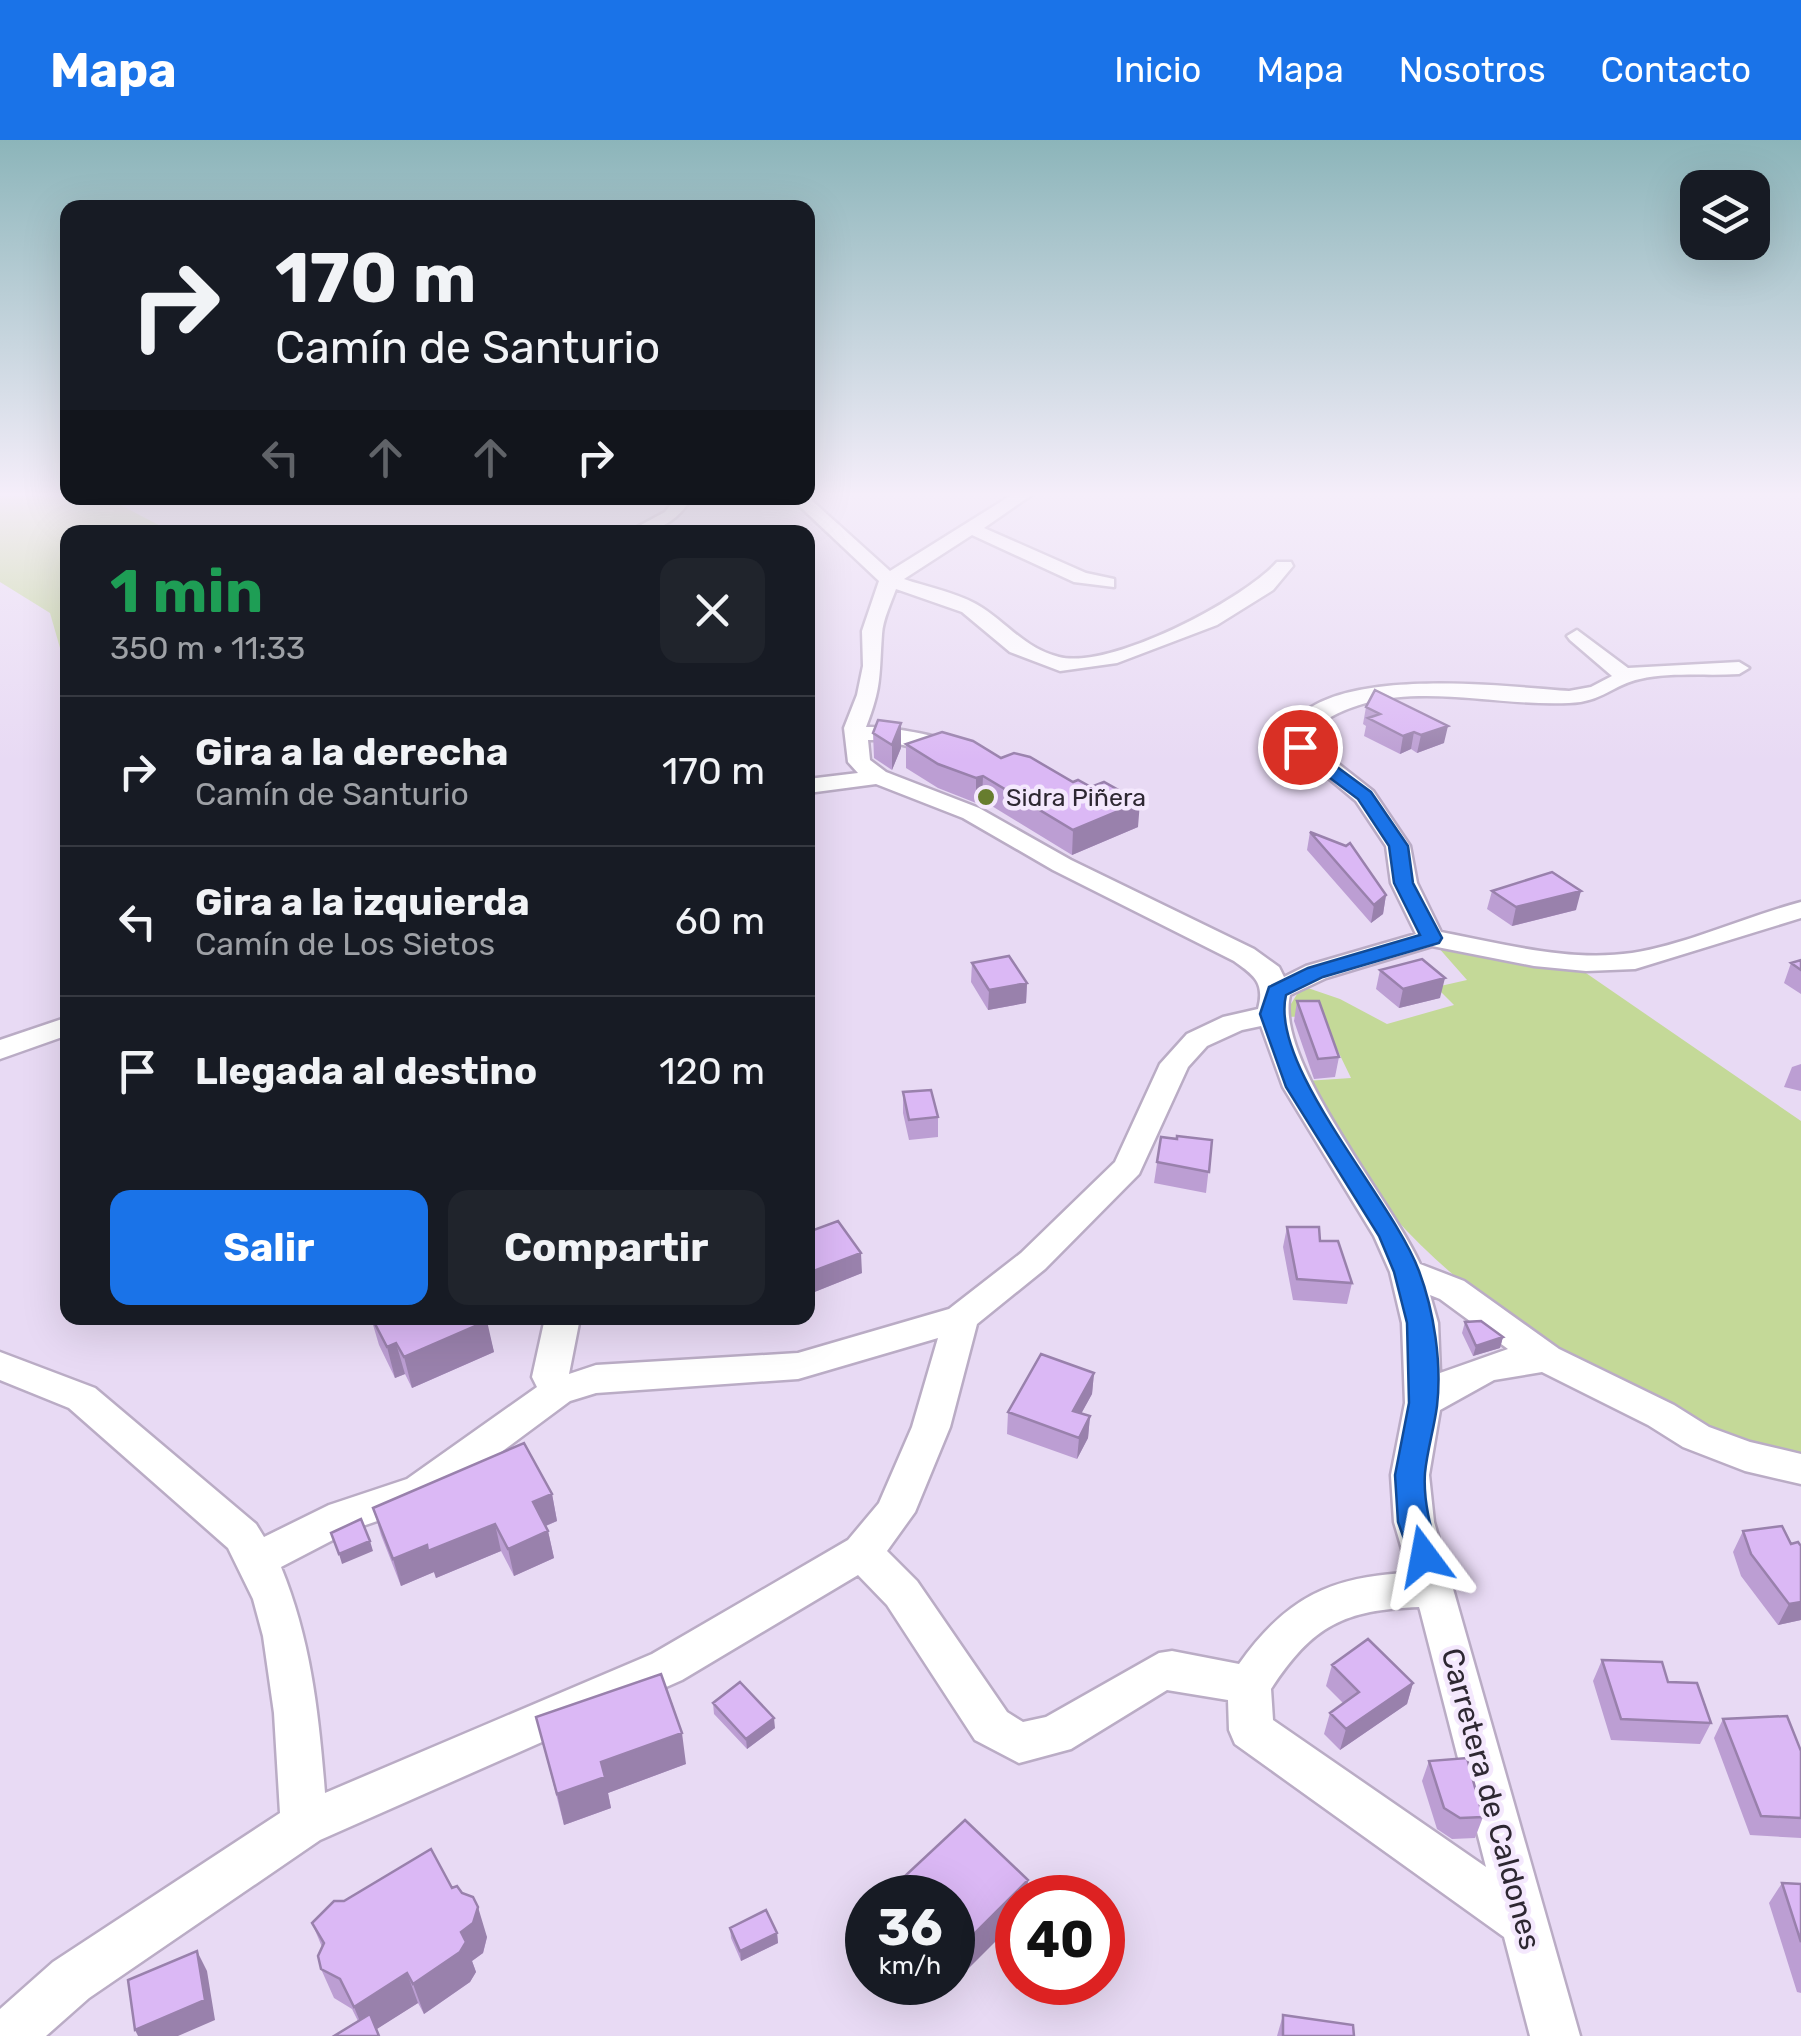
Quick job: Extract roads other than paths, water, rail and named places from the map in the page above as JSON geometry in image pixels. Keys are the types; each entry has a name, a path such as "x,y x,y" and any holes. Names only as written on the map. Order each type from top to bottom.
{"street":[{"path":"878,777 859,762 856,734 874,666 872,632 887,584"},
{"path":"901,584 970,608 997,634 1031,656 1073,666 1110,659 1210,621 1267,584"},
{"path":"1577,636 1625,676"},
{"path":"1432,938 1404,883 1398,846 1365,796 1296,742 1299,728 1321,713 1384,690 1569,697 1612,688 1625,676 1665,669 1739,668"},
{"path":"856,734 882,733 918,740 984,760"},
{"path":"815,785 878,777"},
{"name":"Carretera de Caldones","path":"878,777 971,813 1062,865 1244,955 1270,973 1274,1003 1298,1087 1391,1236 1407,1272 1420,1323 1424,1403 1410,1475 1414,1522 1554,2036"},
{"path":"259,1560 343,1516 394,1502 420,1490 557,1390 596,1379 798,1366 961,1318 1033,1261 1128,1168 1174,1064 1197,1040 1274,1003 1316,972 1432,938 1534,958 1586,963 1635,961 1801,910"},
{"path":"0,1050 60,1027"},
{"path":"1407,1272 1452,1290 1546,1358 1647,1408 1696,1438 1745,1456 1801,1469"},
{"path":"8,2036 71,1980 304,1824 667,1666 862,1552 895,1512 910,1478 931,1427 961,1318"},
{"path":"557,1390 550,1376 561,1325"},
{"path":"1424,1403 1456,1378 1515,1358 1546,1358"},
{"path":"0,1365 82,1398 242,1536 259,1560 288,1660 300,1738 304,1824"},
{"path":"862,1552 902,1593 992,1726 1019,1743 1055,1735 1158,1672 1172,1670 1248,1685"},
{"path":"1434,1588 1364,1591 1320,1606 1286,1635 1248,1685 1251,1730 1525,1923"}],"place":[{"name":"Sidra Piñera","path":"986,797"}]}
